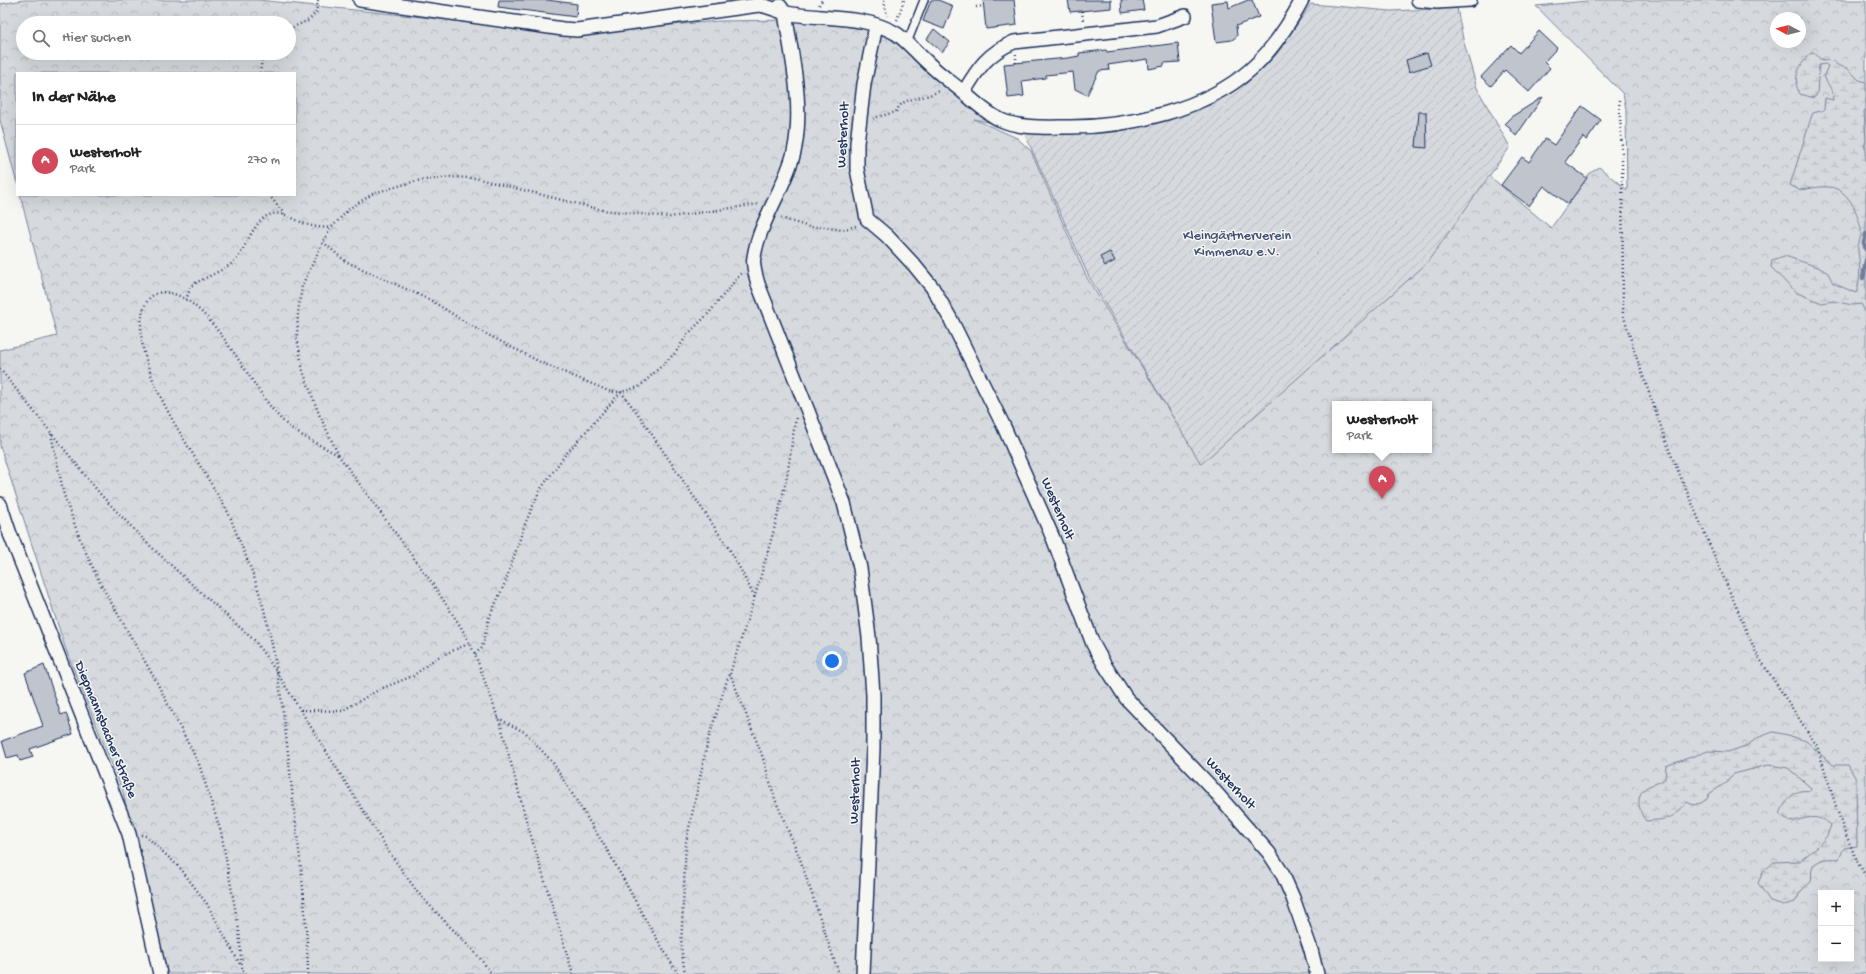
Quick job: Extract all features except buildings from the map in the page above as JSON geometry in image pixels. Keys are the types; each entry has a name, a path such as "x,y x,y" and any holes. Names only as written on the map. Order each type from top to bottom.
{"street":[{"path":"360,0 563,30 577,30 760,5 769,6 785,13 880,24 896,34 952,84 991,114 1011,124 1078,127 1144,119 1190,104 1218,92 1234,83 1251,70 1272,46 1302,0"},
{"path":"753,258 790,164 794,150 798,113 794,72 785,13 775,0"},
{"path":"1418,0 1437,2 1470,0"},
{"path":"964,92 975,73 987,58 1001,48 1014,42 1157,26 1185,16"},
{"name":"Westerholt","path":"880,24 864,84 858,122 857,168 867,219 887,236 914,265 932,287 950,318 1004,427 1050,531 1093,644 1115,682 1126,698 1216,792 1269,853 1282,872 1293,898 1311,950 1316,974"},
{"name":"Westerholt","path":"753,258 758,284 844,503 860,568 869,638 873,694 873,749 863,974"},
{"name":"Diepmannsbacher Straße","path":"0,504 10,534 129,834 160,974"}],"lane":[{"path":"907,43 924,0"}],"path":[{"path":"296,26 309,20 316,13 318,0"},
{"path":"880,24 887,14 884,0"},
{"path":"894,27 904,0"},
{"path":"976,7 984,6"},
{"path":"260,72 262,60"},
{"path":"858,122 896,112 900,104 905,101 943,90 952,84"},
{"path":"1618,100 1622,150 1623,314 1637,359 1670,452 1756,652 1817,746 1843,828 1859,865 1866,876"},
{"path":"573,974 498,718 475,654 468,644 461,627 430,580 339,456 318,414 304,372 297,338 298,313 302,286 331,228 350,208 374,193 416,181 450,177 475,178 602,210 670,217 720,211 775,200"},
{"path":"270,196 285,215"},
{"path":"770,213 790,222 809,228 824,227 842,230 867,219"},
{"path":"186,300 191,286 231,264 238,258 247,240 259,222 271,214 285,215 312,226 331,228"},
{"path":"323,242 345,261 432,302 476,328 542,363 611,392 621,392 639,386 676,352 687,335 709,313 753,258"},
{"path":"308,974 308,944 299,849 283,714 276,671 256,584 229,513 173,421 162,400 143,351 140,324 141,313 146,301 158,292 170,293 186,300 199,310 217,330 270,406 285,423 339,456"},
{"path":"0,369 102,495 174,568 254,640 276,671 389,852 414,887 492,974"},
{"path":"621,392 638,414 732,553 755,598"},
{"path":"475,654 482,648 489,618 505,583 525,524 540,490 565,455 621,392"},
{"path":"684,974 681,947 686,842 708,740 755,598 786,480 796,413"},
{"path":"50,432 64,495 81,542 100,583 155,679 199,764 221,832 239,930 242,967"},
{"path":"300,710 342,711 380,689 413,676 436,658 468,644"},
{"path":"730,673 763,758 775,799 799,856 838,974"},
{"path":"498,718 526,733 553,763 609,853 648,924 678,974"},
{"path":"129,834 146,836 181,869 207,904 245,974"}],"green space":[{"path":"24,0 258,0 576,33 719,21 794,20 865,29 889,38 912,55 962,100 1001,125 974,119 1017,138 1031,151 1087,278 1200,461 1487,174 1551,228 1589,174 1599,167 1627,190 1626,109 1623,94 1536,6 1597,0 1866,0 1866,974 164,974 123,792 66,650 0,446 0,350 57,336 20,196 296,196 296,72 16,72 16,180 0,120 0,4"},
{"name":"Kleingärtnerverein Kimmenau e.V.","path":"1311,4 1391,11 1457,8 1463,39 1477,88 1510,147 1426,264 1201,464 1089,277 1023,130 1079,133 1157,123 1210,105 1248,82 1276,55"},
{"path":"1811,53 1815,53 1820,59 1833,61 1839,66 1847,68 1859,80 1866,82 1866,109 1864,111 1866,142 1864,146 1866,150 1866,313 1861,304 1852,305 1833,301 1822,303 1795,292 1771,267 1772,260 1785,256 1818,267 1828,273 1833,283 1856,293 1859,283 1860,267 1858,249 1861,230 1858,216 1847,197 1842,192 1829,187 1799,190 1790,185 1813,113 1824,110 1825,98 1833,100 1832,90 1824,75 1828,66 1825,64 1819,65 1817,94 1814,98 1800,94 1797,89 1796,83 1798,72 1803,62"},
{"path":"1773,732 1806,741 1833,765 1848,765 1856,779 1857,846 1844,848 1839,859 1828,859 1820,861 1814,865 1812,869 1811,882 1801,891 1795,902 1784,905 1770,901 1758,883 1763,872 1774,862 1800,861 1818,846 1827,836 1831,825 1826,821 1816,818 1807,818 1790,822 1780,814 1791,796 1799,791 1810,791 1811,788 1788,768 1768,765 1734,774 1727,782 1709,794 1707,799 1701,803 1693,805 1687,802 1670,818 1646,821 1641,813 1639,804 1640,794 1643,790 1665,779 1666,766 1708,751 1728,752 1748,745 1757,738"}],"waterway":[{"path":"1866,234 1864,243 1866,250"},
{"path":"1863,278 1866,260"}],"place":[{"name":"Westerholt","path":"1382,499"}]}
